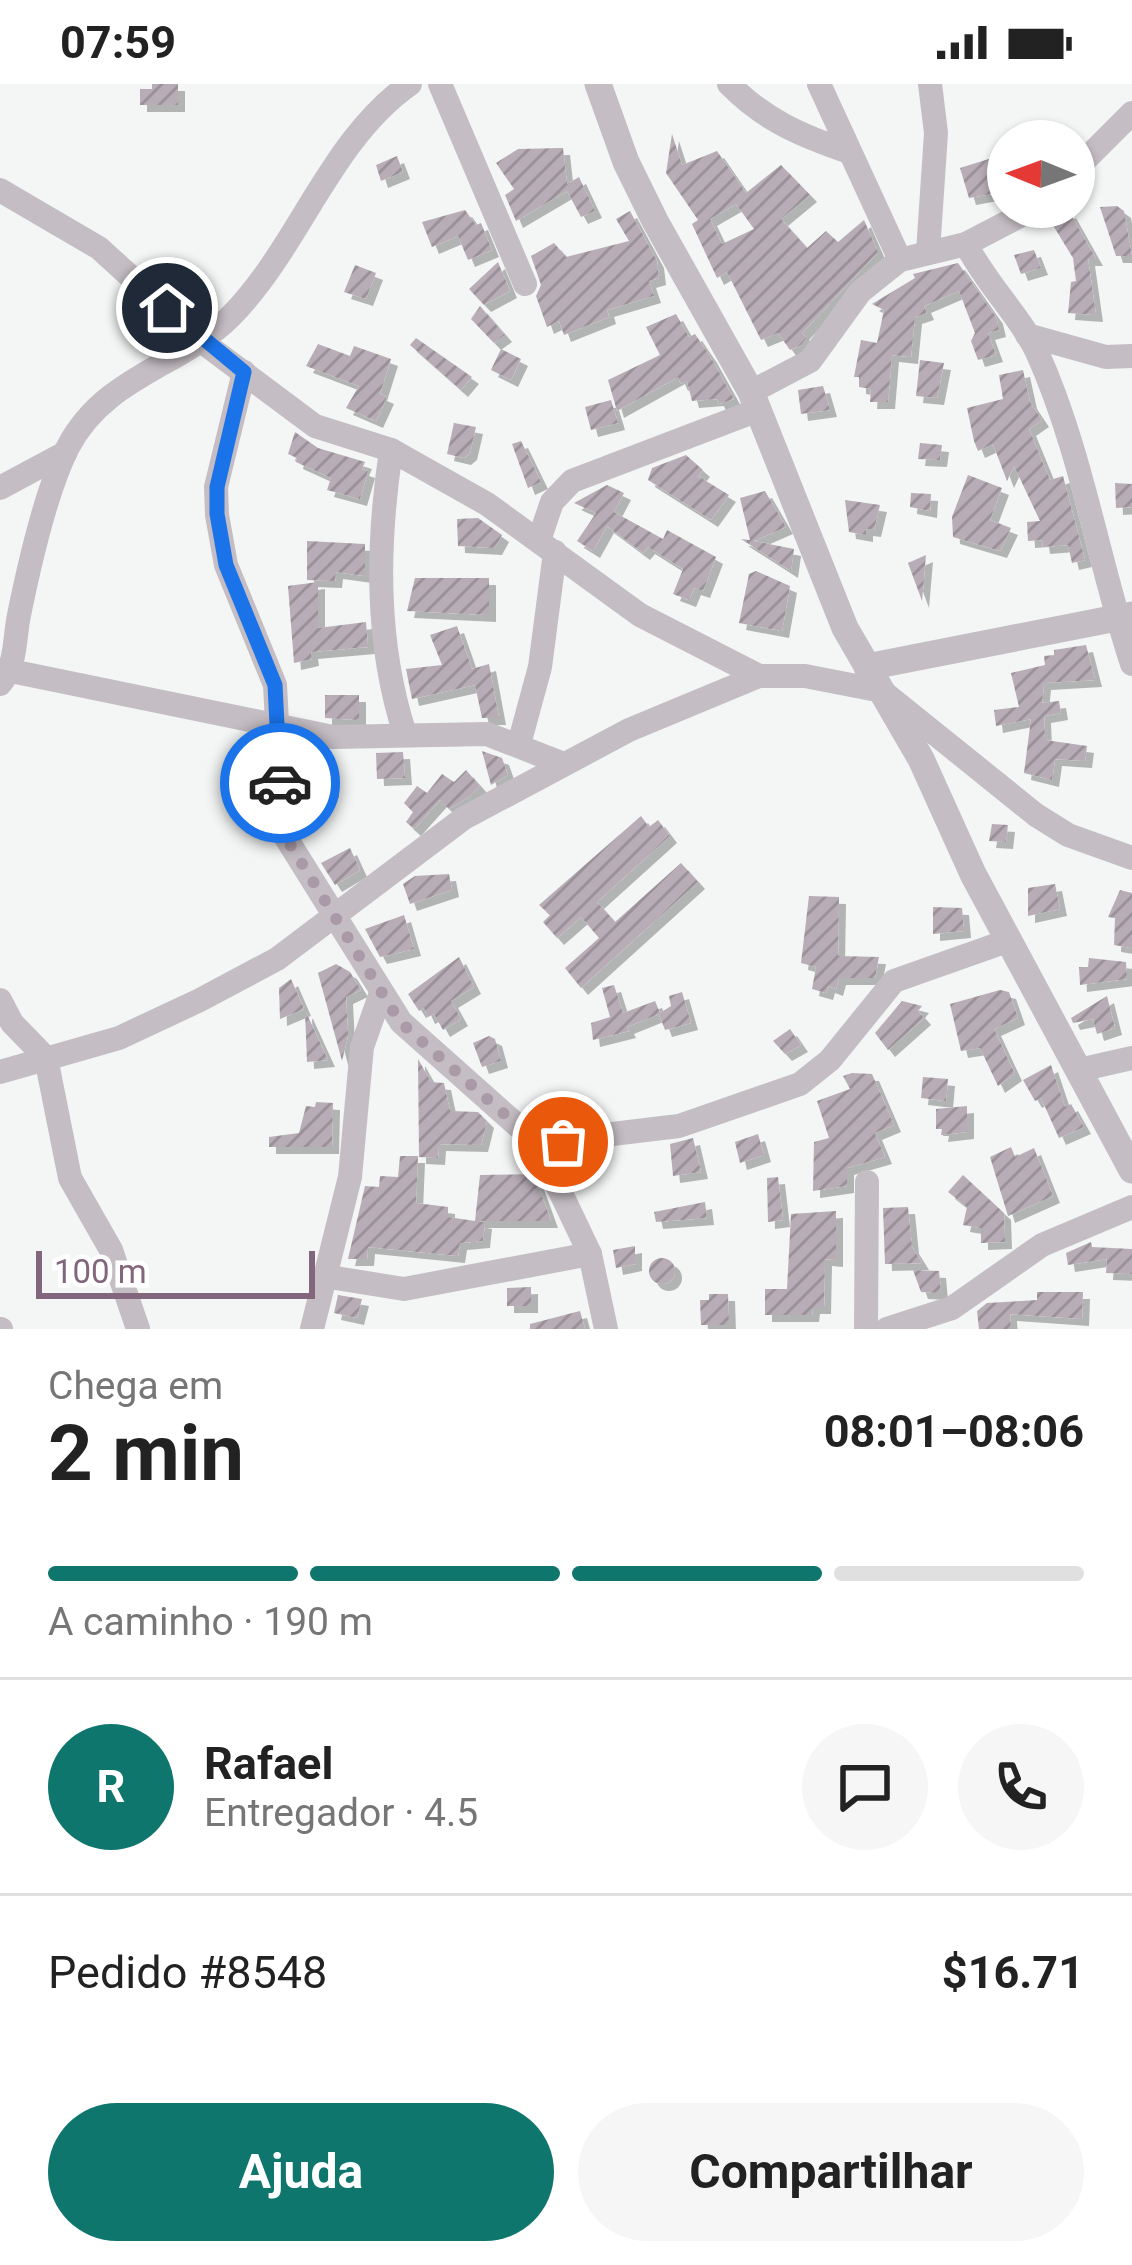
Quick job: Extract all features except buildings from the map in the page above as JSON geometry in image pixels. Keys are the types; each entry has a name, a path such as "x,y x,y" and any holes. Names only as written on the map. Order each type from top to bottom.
{"street":[{"path":"410,84 391,97 342,157 302,224 232,315 201,341 136,374 101,406 65,453 5,677 333,737 487,734 561,764"},
{"path":"440,84 525,284"},
{"path":"598,84 646,202 755,401 845,628 1132,1170"},
{"path":"729,84 754,110 782,126 849,152"},
{"path":"819,84 900,260"},
{"path":"928,252 936,134 930,84"},
{"path":"1095,150 1132,113"},
{"path":"0,190 99,248 201,341 315,426 391,450 547,546 640,614 759,676"},
{"path":"519,744 540,667 552,502 572,481 755,401 810,362 860,292 900,260 966,244 996,228"},
{"path":"966,244 986,284 1027,335 1061,419 1126,615 1132,664"},
{"path":"1027,335 1106,357 1132,356"},
{"path":"244,372 217,487 217,514 226,565 275,685 281,729 283,833 400,1022 537,1143 590,1255 606,1329"},
{"path":"391,450 382,508 383,648 405,734"},
{"path":"0,488 65,453"},
{"path":"867,667 1126,615"},
{"path":"0,1072 146,1028 277,959 464,818 561,764 759,676 805,676 882,692 1036,815 1068,835 1132,858"},
{"path":"537,1143 679,1126 800,1084 830,1060 894,981 1010,940"},
{"path":"312,1329 350,1177 362,1047 381,993"},
{"path":"4,1016 46,1058 70,1178 111,1250 138,1329"},
{"path":"1079,1070 1132,1058"},
{"path":"866,1182 866,1329"},
{"path":"886,1329 952,1308 1042,1245 1132,1207"},
{"path":"323,1276 404,1288 590,1255"}],"way so far":[{"path":"280,783 283,833 400,1022 537,1143 563,1142"}],"route":[{"path":"167,308 201,341 244,372 217,487 217,514 226,565 275,685 281,729 280,783"}]}
